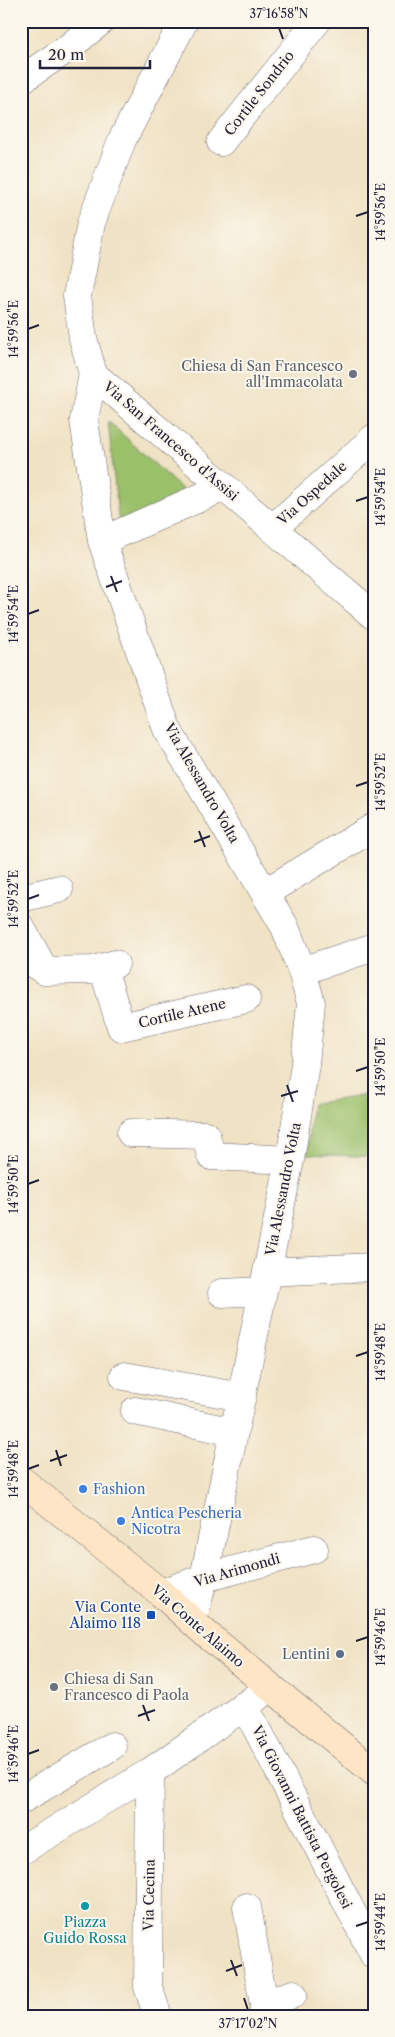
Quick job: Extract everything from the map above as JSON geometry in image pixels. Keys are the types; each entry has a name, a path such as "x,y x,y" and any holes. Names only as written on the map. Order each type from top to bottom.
{"main road":[{"name":"Via Conte Alaimo","path":"22,1479 161,1593 270,1688 374,1772"}],"street":[{"path":"21,80 68,48 101,21"},
{"name":"Via San Francesco d'Assisi","path":"184,21 122,140 91,223 77,296 83,338 93,374 374,616"},
{"name":"Cortile Sondrio","path":"221,142 316,21"},
{"name":"Via Alessandro Volta","path":"93,374 84,420 102,541 167,728 266,892 285,927 302,971 311,1003 306,1064 290,1160 204,1578 192,1621"},
{"name":"Via Ospedale","path":"273,528 374,438"},
{"path":"102,541 224,487"},
{"path":"266,892 374,827"},
{"path":"21,898 59,888"},
{"path":"21,928 45,971"},
{"path":"302,971 374,947"},
{"path":"21,956 45,971"},
{"name":"Cortile Atene","path":"45,971 93,970 109,966 121,1027 246,999"},
{"path":"131,1133 206,1135 211,1156 290,1160"},
{"path":"222,1293 265,1282 374,1267"},
{"path":"124,1376 242,1397"},
{"path":"135,1411 234,1432"},
{"name":"Via Arimondi","path":"161,1593 204,1578 314,1549"},
{"path":"21,1851 150,1772 270,1688"},
{"name":"Via Giovanni Battista Pergolesi","path":"243,1706 255,1725 374,1955"},
{"path":"21,1800 112,1746"},
{"name":"Via Cecina","path":"150,1772 148,1987 158,2016"},
{"path":"246,1907 264,2010 293,1994"}],"green space":[{"path":"108,421 186,493 119,525"},
{"path":"374,1055 374,1157 307,1154 312,1104 373,1094 370,1056"}],"place":[{"name":"Chiesa di San Francesco all'Immacolata","path":"353,374"},
{"name":"Fashion","path":"83,1489"},
{"name":"Antica Pescheria Nicotra","path":"121,1521"},
{"name":"Via Conte Alaimo 118","path":"151,1615"},
{"name":"Lentini","path":"340,1654"},
{"name":"Chiesa di San Francesco di Paola","path":"54,1687"},
{"name":"Piazza Guido Rossa","path":"85,1906"}]}
